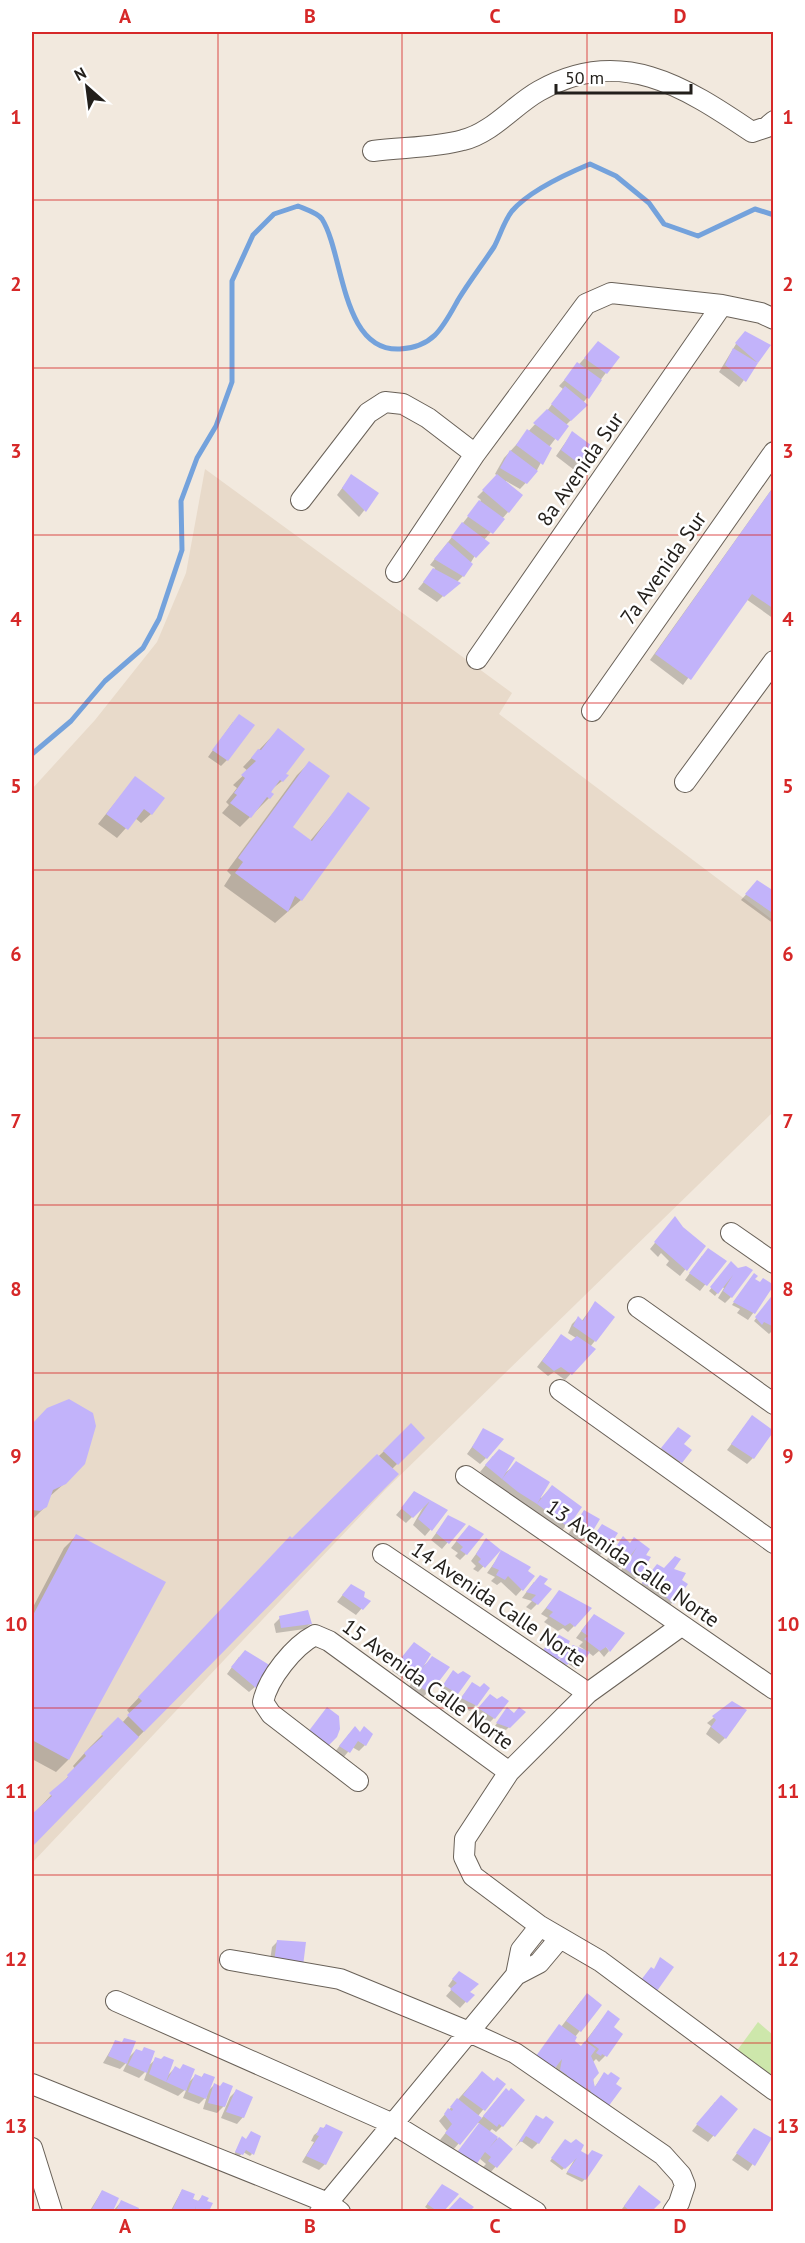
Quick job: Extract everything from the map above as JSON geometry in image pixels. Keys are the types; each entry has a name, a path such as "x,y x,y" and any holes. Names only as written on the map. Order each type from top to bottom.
{"street":[{"path":"373,151 464,140 540,90 584,72 620,69 640,72 659,80 752,132 767,127 774,121"},
{"path":"396,572 475,453 586,304 611,293 722,305 761,313 774,319"},
{"name":"8a Avenida Sur","path":"477,659 722,305"},
{"path":"301,500 368,413 385,402 402,404 428,418 475,453"},
{"name":"7a Avenida Sur","path":"592,711 774,452"},
{"path":"685,782 774,661"},
{"path":"731,1233 774,1263"},
{"path":"638,1307 774,1404"},
{"path":"560,1390 774,1543"},
{"name":"13 Avenida Calle Norte","path":"466,1476 774,1689"},
{"name":"14 Avenida Calle Norte","path":"383,1554 588,1694"},
{"path":"681,1626 588,1694 509,1772 465,1839 464,1857 473,1875 540,1926 609,1968 774,2090"},
{"name":"15 Avenida Calle Norte","path":"358,1781 271,1714 263,1702 266,1690 302,1642 315,1635 329,1641 509,1772"},
{"path":"516,1975 521,1950 540,1926"},
{"path":"32,2084 329,2209 393,2124 516,1975 539,1963 560,1938"},
{"path":"230,1960 340,1979 515,2053 663,2155 681,2175 685,2185 679,2203 673,2211"},
{"path":"116,2001 393,2124 536,2211"},
{"path":"32,2148 52,2211"}],"shaded area":[{"path":"205,469 512,693 499,714 774,921 773,1112 385,1490 32,1863 32,789 95,720 157,642 186,573"}],"green space":[{"path":"758,2022 773,2035 773,2087 736,2052"}],"building":[{"path":"745,331 771,345 758,363 735,343"},
{"path":"598,341 620,357 607,374 584,358"},
{"path":"733,348 758,363 746,382 725,365"},
{"path":"577,362 602,380 589,399 564,380"},
{"path":"565,386 588,405 571,421 551,404"},
{"path":"547,409 569,426 558,441 533,423"},
{"path":"527,429 552,448 543,465 516,445"},
{"path":"572,431 599,451 589,471 561,450"},
{"path":"510,450 538,471 527,484 500,468"},
{"path":"351,474 379,493 366,512 342,488"},
{"path":"497,474 523,495 509,513 482,490"},
{"path":"774,486 774,609 752,594 691,680 655,654"},
{"path":"479,500 505,519 493,534 467,516"},
{"path":"462,522 490,543 476,558 451,537"},
{"path":"448,542 473,564 464,577 434,559"},
{"path":"433,568 461,583 444,597 423,582"},
{"path":"239,714 255,725 228,761 212,750"},
{"path":"278,728 305,749 286,774 289,775 283,782 280,780 271,792 274,794 270,799 267,797 251,818 230,803 237,795 234,793 245,778 241,775 256,761 251,758 258,749 261,750"},
{"path":"309,761 330,776 293,827 312,841 348,792 370,808 302,901 295,896 288,912 235,873 243,862 238,858"},
{"path":"135,776 165,798 152,815 144,809 128,830 106,814"},
{"path":"757,880 774,891 774,914 745,894"},
{"path":"675,1216 683,1227 706,1246 687,1271 654,1242"},
{"path":"708,1248 727,1261 707,1286 689,1273"},
{"path":"731,1261 738,1268 746,1266 753,1270 732,1298 723,1291 733,1275 718,1294 710,1287"},
{"path":"754,1273 758,1276 755,1279 760,1282 763,1278 774,1285 755,1314 733,1302"},
{"path":"774,1293 774,1327 764,1322 762,1325 755,1317"},
{"path":"595,1301 615,1317 596,1342 573,1326 578,1316 583,1321"},
{"path":"561,1334 571,1341 577,1336 596,1349 572,1375 561,1367 554,1371 542,1361"},
{"path":"69,1399 93,1413 96,1426 85,1464 66,1484 53,1490 47,1507 40,1511 32,1510 32,1424 47,1408"},
{"path":"752,1415 774,1431 754,1459 731,1444"},
{"path":"411,1423 425,1438 398,1465 383,1451"},
{"path":"678,1427 691,1436 684,1444 692,1450 682,1463 661,1448"},
{"path":"483,1428 504,1439 487,1459 472,1447"},
{"path":"499,1449 515,1458 502,1479 485,1465"},
{"path":"377,1454 399,1474 144,1732 127,1715 142,1701 138,1697 290,1536 292,1538"},
{"path":"516,1461 550,1482 537,1504 502,1479"},
{"path":"552,1485 582,1507 568,1527 537,1504"},
{"path":"414,1491 448,1510 432,1531 418,1519 430,1501 413,1518 401,1508"},
{"path":"584,1510 600,1519 588,1539 573,1527"},
{"path":"448,1515 466,1524 449,1544 436,1533"},
{"path":"602,1524 618,1533 605,1553 590,1541"},
{"path":"469,1525 484,1534 467,1555 460,1550 463,1547 456,1541"},
{"path":"76,1534 166,1582 69,1760 32,1740 32,1617"},
{"path":"623,1536 630,1543 634,1537 650,1549 646,1555 651,1557 638,1578 624,1568 637,1547 624,1564 609,1557"},
{"path":"486,1538 501,1550 485,1568 478,1562 481,1559 476,1554"},
{"path":"501,1550 531,1567 528,1571 535,1576 523,1591 508,1576 505,1580 496,1575 499,1570 492,1567"},
{"path":"675,1556 681,1559 674,1569 686,1573 682,1580 688,1584 674,1604 659,1591 642,1583 657,1564 664,1568"},
{"path":"540,1575 548,1579 544,1584 552,1589 538,1605 531,1600 536,1595 526,1592"},
{"path":"351,1584 365,1592 364,1597 371,1601 363,1610 342,1595"},
{"path":"559,1590 592,1608 575,1627 570,1623 565,1626 549,1616 553,1612 546,1608"},
{"path":"308,1610 312,1624 281,1628 279,1616"},
{"path":"594,1614 625,1633 610,1652 606,1647 600,1651 584,1639 588,1636 581,1631"},
{"path":"556,1633 570,1641 562,1657 555,1661 543,1650"},
{"path":"414,1642 431,1654 422,1669 420,1667 412,1682 393,1668"},
{"path":"573,1645 590,1652 580,1667 571,1661 567,1665 559,1660"},
{"path":"245,1650 271,1666 256,1688 231,1667"},
{"path":"432,1656 450,1667 430,1693 412,1682"},
{"path":"453,1670 458,1674 463,1671 471,1676 458,1694 443,1685"},
{"path":"472,1682 480,1687 484,1683 490,1688 477,1706 461,1698"},
{"path":"490,1694 497,1699 502,1696 509,1701 495,1719 478,1708"},
{"path":"732,1701 747,1710 726,1739 711,1727 716,1720 712,1716"},
{"path":"327,1707 339,1716 340,1729 337,1737 327,1747 308,1732"},
{"path":"507,1707 514,1713 519,1707 526,1712 510,1728 496,1723"},
{"path":"118,1717 139,1737 32,1847 32,1819 34,1817 32,1814 52,1796 49,1793 68,1777 67,1775 86,1756 84,1753 103,1736 101,1734"},
{"path":"355,1726 360,1732 364,1726 373,1734 366,1746 358,1741 350,1753 339,1746"},
{"path":"277,1940 306,1942 303,1966 274,1962"},
{"path":"660,1957 674,1967 657,1991 641,1980 651,1967 654,1969"},
{"path":"459,1971 479,1984 470,1992 475,1995 467,2003 450,1989 457,1983 452,1979"},
{"path":"587,1993 602,2005 581,2032 566,2021"},
{"path":"608,2010 620,2019 614,2027 623,2034 607,2057 596,2053 599,2049 587,2040"},
{"path":"559,2024 577,2037 575,2041 581,2046 585,2041 596,2049 591,2056 599,2073 593,2080 595,2087 604,2072 608,2075 611,2072 620,2078 616,2084 622,2088 605,2111 586,2097 591,2091 587,2088 583,2093 573,2079 570,2084 564,2079 567,2075 560,2070 562,2059 552,2072 536,2056"},
{"path":"124,2038 136,2041 127,2064 108,2056 115,2040 122,2042"},
{"path":"144,2047 155,2051 147,2073 128,2065 136,2049 142,2051"},
{"path":"164,2056 174,2060 166,2082 149,2074 155,2057 161,2059"},
{"path":"183,2064 195,2069 186,2091 166,2082 175,2066 180,2069"},
{"path":"482,2071 494,2081 497,2077 506,2084 485,2111 463,2095"},
{"path":"204,2073 215,2077 206,2099 188,2092 195,2074 202,2077"},
{"path":"223,2082 233,2086 225,2107 208,2103 214,2083 220,2086"},
{"path":"506,2088 509,2091 511,2088 525,2100 503,2127 499,2124 497,2127 483,2116"},
{"path":"236,2089 253,2097 244,2118 226,2112"},
{"path":"721,2095 738,2109 715,2137 696,2124"},
{"path":"457,2098 482,2118 460,2145 445,2133 452,2124 444,2114 448,2108 452,2111 450,2107"},
{"path":"536,2115 543,2119 546,2116 554,2122 539,2144 526,2136 522,2142 519,2141"},
{"path":"479,2123 498,2137 489,2148 499,2137 513,2149 497,2168 488,2161 491,2157 485,2152 476,2165 458,2151"},
{"path":"326,2124 343,2132 326,2165 306,2156 319,2136 316,2135 320,2127 324,2128"},
{"path":"754,2128 772,2138 755,2166 736,2153"},
{"path":"251,2131 261,2136 254,2155 246,2150 243,2155 235,2152 242,2136 246,2139"},
{"path":"565,2139 571,2143 576,2139 584,2145 581,2151 588,2155 592,2150 603,2155 586,2180 567,2172 577,2158 565,2169 551,2158"},
{"path":"442,2184 459,2194 444,2211 437,2211 427,2204"},
{"path":"639,2185 661,2202 652,2211 630,2211 624,2206"},
{"path":"182,2189 195,2194 193,2199 199,2201 202,2195 209,2198 207,2201 213,2203 210,2209 216,2211 195,2211 196,2206 194,2212 172,2211"},
{"path":"102,2190 119,2198 113,2211 91,2211"},
{"path":"460,2197 474,2207 470,2211 447,2211"},
{"path":"121,2200 139,2208 138,2211 116,2211"}],"waterway":[{"path":"32,754 71,721 105,681 143,648 159,619 182,550 181,501 197,458 216,426 232,382 232,281 253,235 274,214 298,206 322,219 355,318 366,335 381,346 400,349 429,340 442,327 494,247 509,215 520,203 549,183 590,164 616,176 649,203 664,224 698,236 755,209 774,215"}]}
